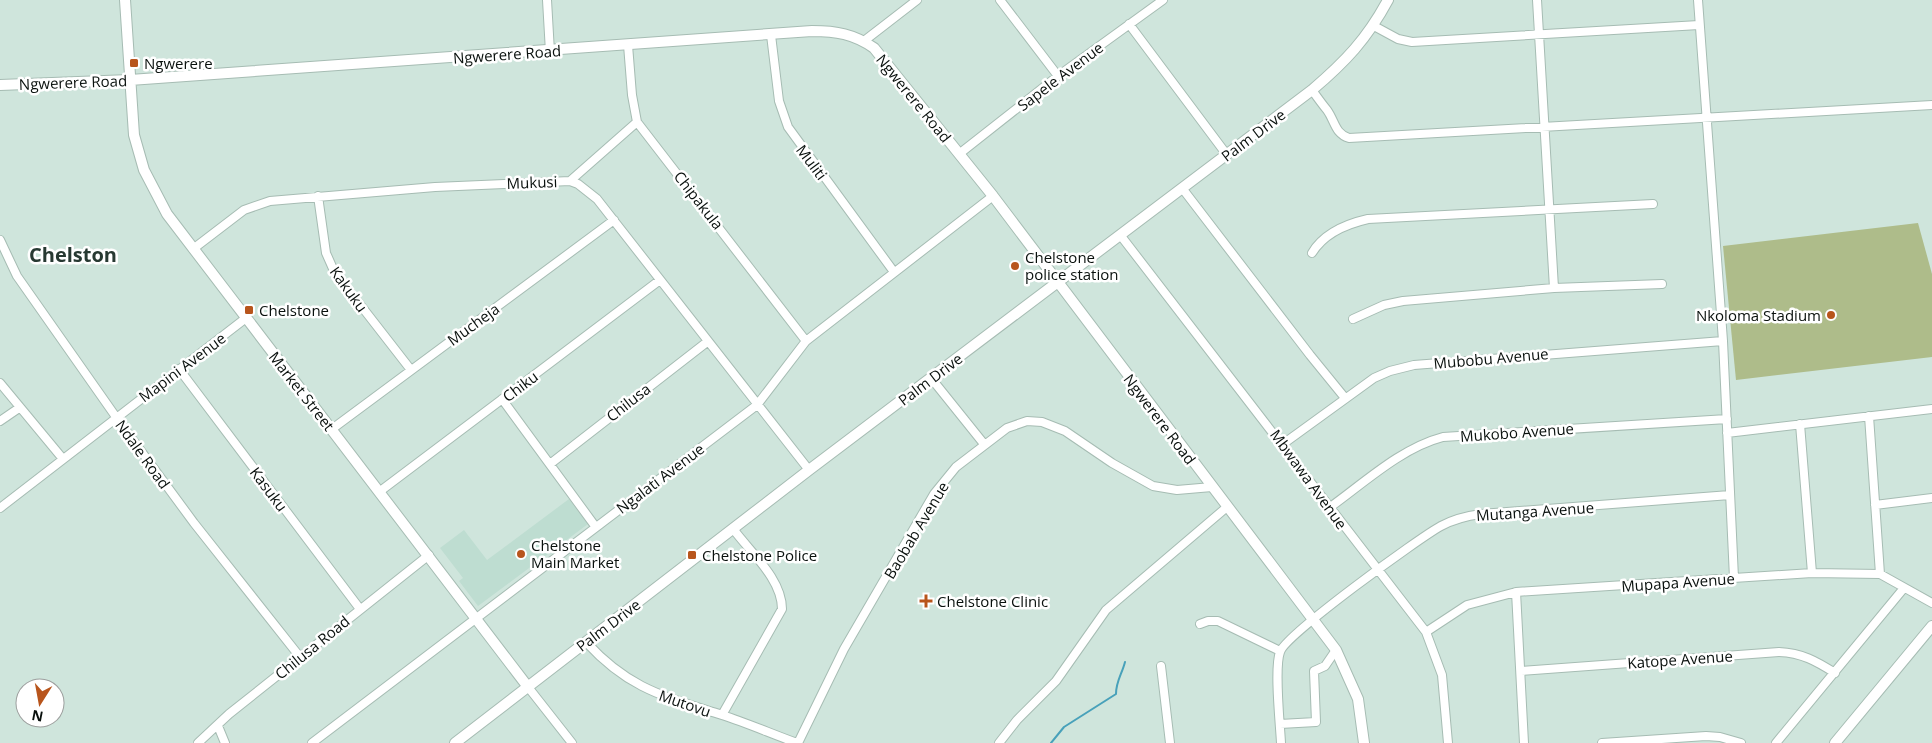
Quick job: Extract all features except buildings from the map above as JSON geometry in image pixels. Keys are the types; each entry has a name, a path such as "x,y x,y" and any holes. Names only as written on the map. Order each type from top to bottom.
{"street":[{"name":"Market Street","path":"125,0 134,134 144,170 167,214 379,492 430,555 572,743"},
{"path":"547,0 550,52"},
{"path":"864,41 917,0"},
{"path":"1000,0 1058,76"},
{"name":"Sapele Avenue","path":"959,154 1058,76 1163,0"},
{"name":"Palm Drive","path":"454,743 734,530 809,470 1312,90 1350,56 1374,26 1388,0"},
{"path":"1537,0 1554,288"},
{"path":"1698,0 1704,119 1722,341 1734,578"},
{"path":"1129,24 1227,155"},
{"path":"1374,26 1398,39 1412,42 1699,25"},
{"name":"Ngwerere Road","path":"0,85 130,80 834,31 846,33 864,41 874,48 993,196 1056,283 1336,650 1349,675 1358,699 1364,743"},
{"name":"Muliti","path":"771,35 779,101 788,127 894,272"},
{"path":"570,181 637,122 628,46"},
{"path":"1312,90 1328,111 1337,131 1342,136 1349,138 1932,105"},
{"name":"Chipakula","path":"637,122 806,341"},
{"name":"Mukusi","path":"193,250 244,210 270,201 524,181 570,181 598,199 809,470"},
{"path":"1182,188 1345,398"},
{"name":"Kakuku","path":"318,196 326,253 334,271 411,370"},
{"name":"Ngalati Avenue","path":"312,743 475,617 757,405 806,341 993,196"},
{"path":"1312,253 1316,245 1329,235 1341,228 1361,221 1549,208 1653,204"},
{"name":"Mucheja","path":"332,430 614,220"},
{"name":"Mbwawa Avenue","path":"1121,236 1284,444 1329,508 1426,632 1442,675 1448,743"},
{"name":"Ndale Road","path":"0,240 17,276 116,418 194,523 300,657"},
{"name":"Chiku","path":"379,492 660,280"},
{"path":"1353,319 1403,300 1554,288 1662,284"},
{"name":"Mapini Avenue","path":"0,508 246,318"},
{"name":"Mubobu Avenue","path":"1284,444 1374,378 1390,371 1414,365 1722,341"},
{"name":"Chilusa","path":"550,464 708,342"},
{"name":"Kasuku","path":"179,369 360,609"},
{"path":"931,378 984,444"},
{"path":"0,384 63,459"},
{"path":"502,399 595,526"},
{"path":"0,421 19,408"},
{"path":"1727,433 1932,408"},
{"path":"1869,416 1880,574"},
{"name":"Mukobo Avenue","path":"1329,508 1406,453 1424,442 1443,437 1726,419"},
{"name":"Baobab Avenue","path":"798,743 844,650 934,494 956,467 984,444 1018,423 1027,420 1042,422 1065,431 1112,463 1153,486 1176,490 1212,487"},
{"path":"1800,424 1812,573"},
{"name":"Mutanga Avenue","path":"1280,651 1313,620 1377,570 1440,526 1458,518 1480,514 1730,495"},
{"path":"1875,505 1932,498"},
{"path":"999,743 1017,720 1056,681 1106,610 1227,507"},
{"path":"722,715 782,609 782,597 776,584 734,530"},
{"name":"Chilusa Road","path":"198,743 218,726 228,714 430,555"},
{"name":"Mupapa Avenue","path":"1426,632 1467,605 1516,592 1812,573 1880,574 1932,603"},
{"path":"1776,743 1904,588"},
{"path":"1516,592 1524,743"},
{"path":"1200,624 1208,621 1218,621 1280,651 1278,662 1280,743"},
{"path":"1835,743 1932,626"},
{"name":"Mutovu","path":"586,642 610,668 622,676 685,705 722,715 798,743"},
{"path":"1280,724 1316,722 1314,671 1325,666 1336,650"},
{"name":"Katope Avenue","path":"1521,670 1796,652 1810,657 1835,673"},
{"path":"1161,666 1170,743"},
{"path":"218,726 225,743"},
{"path":"1602,743 1706,736 1727,738 1741,743"}],"shaded area":[{"name":"Chelstone Main Market","path":"569,499 588,524 478,606 459,581 463,578 440,548 464,530 487,560"}],"green space":[{"name":"Nkoloma Stadium","path":"1918,223 1932,274 1932,357 1736,380 1723,246"}],"waterway":[{"path":"1051,743 1064,727 1116,694 1118,681 1125,662"}],"place":[{"name":"Ngwerere","path":"134,63"},
{"name":"Chelstone police station","path":"1015,266"},
{"name":"Chelstone","path":"249,310"},
{"name":"Nkoloma Stadium","path":"1831,315"},
{"name":"Chelstone Main Market","path":"521,554"},
{"name":"Chelstone Police","path":"692,555"},
{"name":"Chelstone Clinic","path":"926,601"}],"district":[{"name":"Chelston","path":"73,254"}]}
